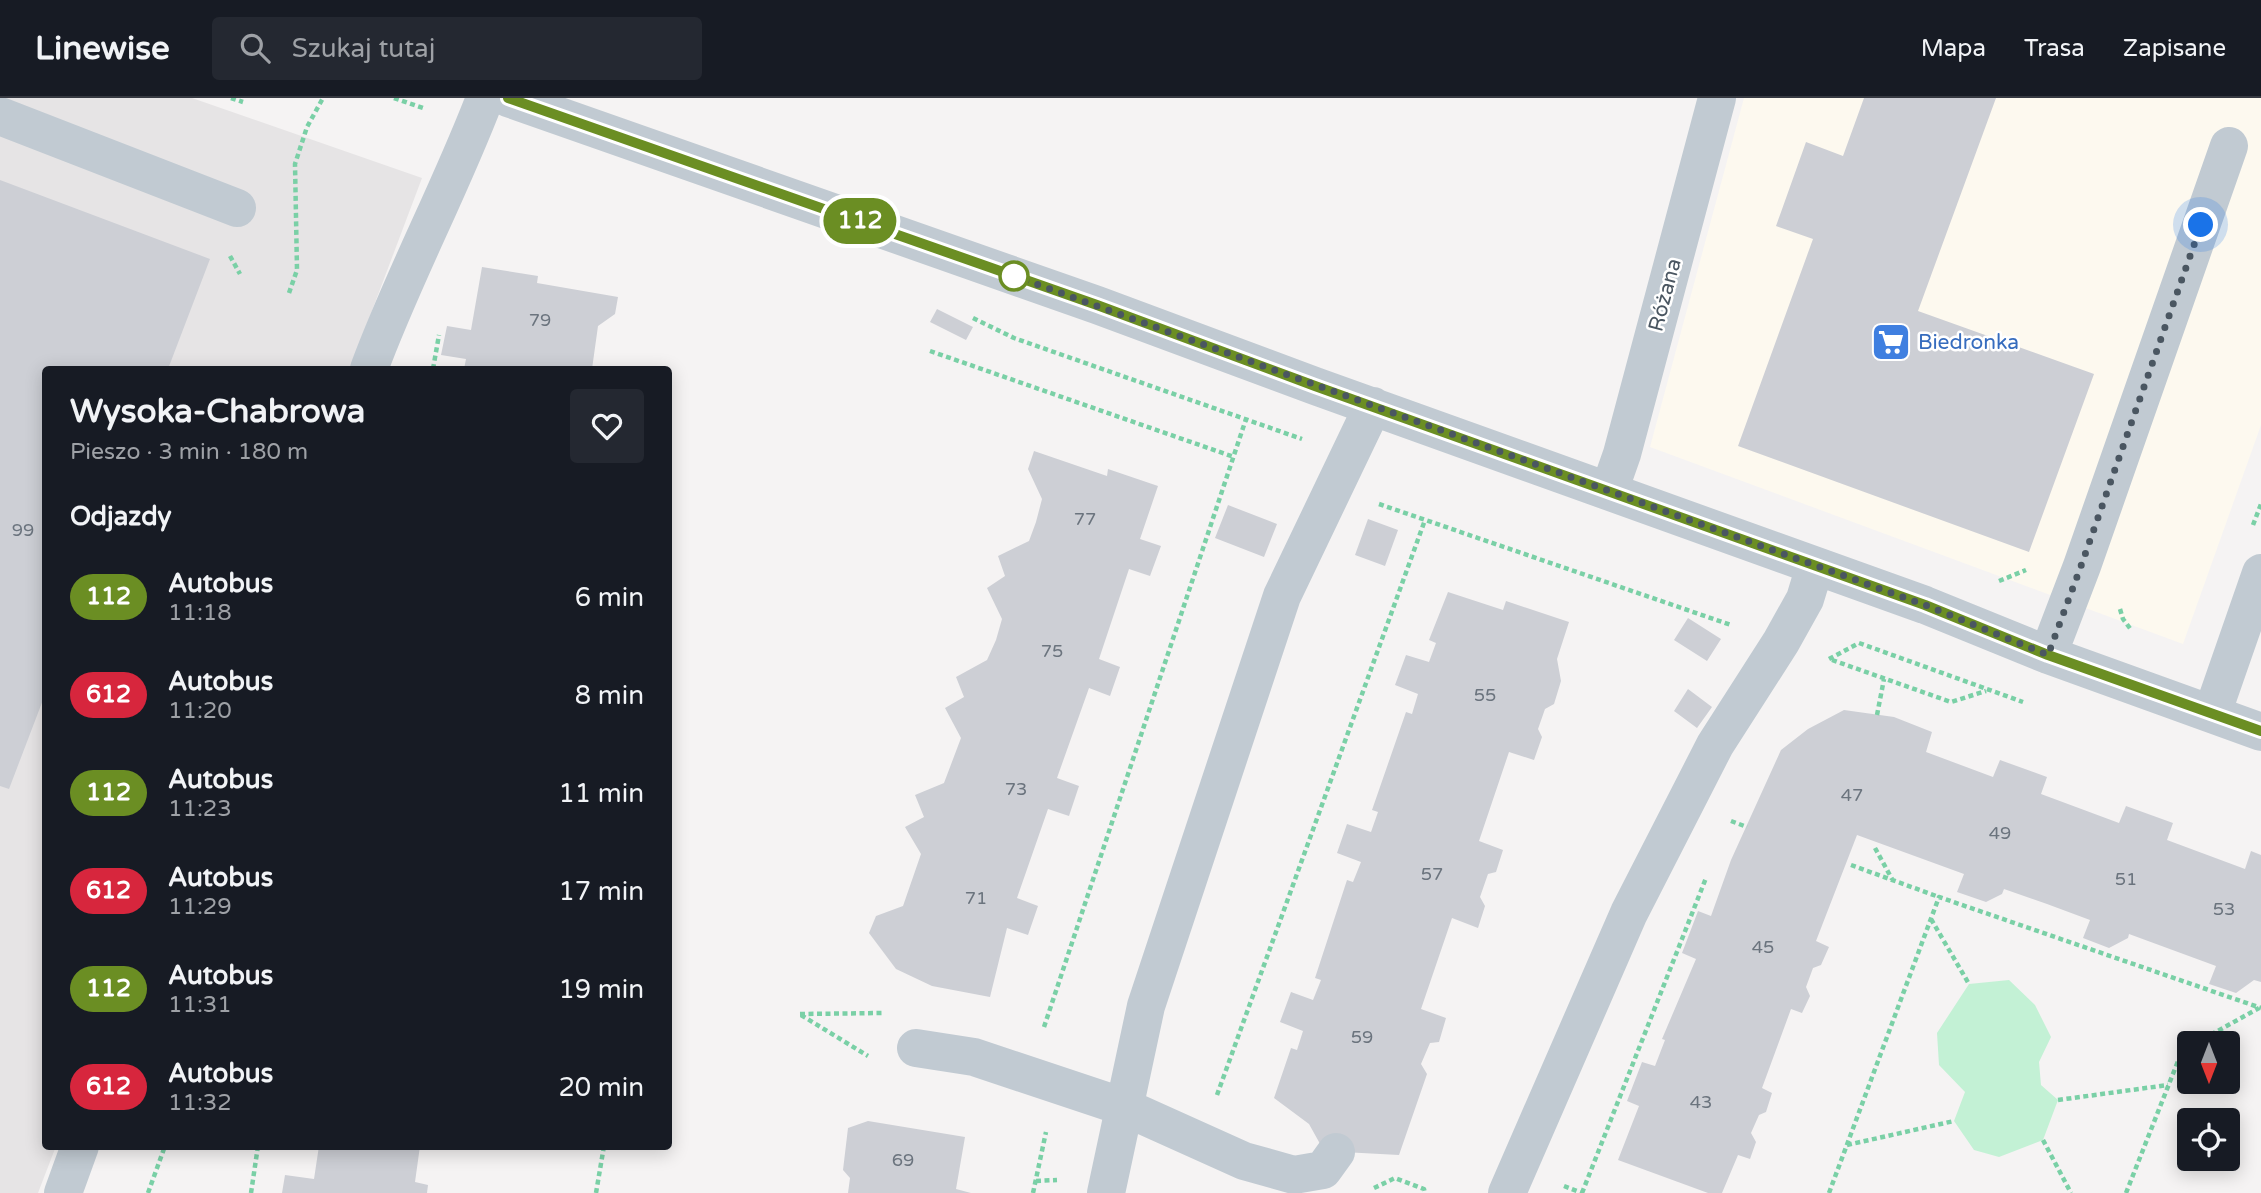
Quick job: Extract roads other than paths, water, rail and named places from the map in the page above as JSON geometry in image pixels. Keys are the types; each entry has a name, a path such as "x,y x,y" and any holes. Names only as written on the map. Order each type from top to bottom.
{"street":[{"path":"370,366 383,331 462,157 485,98"},
{"path":"508,98 1097,305 1925,605 2048,655 2261,732"},
{"name":"Różana","path":"1609,491 1622,454 1717,98"},
{"path":"0,116 237,208"},
{"path":"2048,655 2229,146"},
{"path":"1106,1193 1146,1006 1282,596 1373,406"},
{"path":"1507,1193 1629,913 1715,745 1781,642 1805,599 1815,566"},
{"path":"2211,714 2258,590"},
{"path":"916,1048 974,1057 1124,1107 1244,1161 1294,1175 1323,1170 1335,1152"},
{"path":"63,1193 79,1150"}],"place":[{"name":"Biedronka","path":"1891,342"}]}
